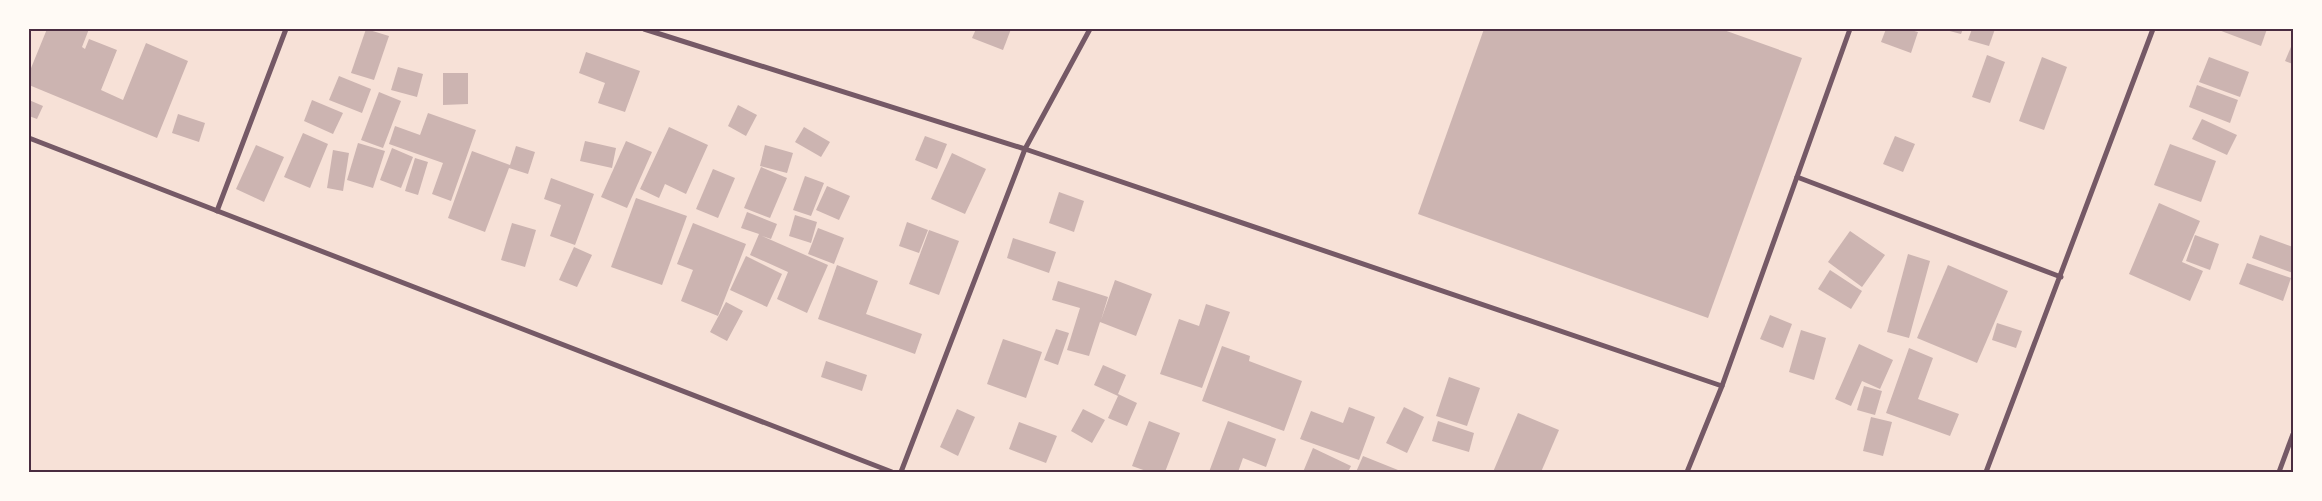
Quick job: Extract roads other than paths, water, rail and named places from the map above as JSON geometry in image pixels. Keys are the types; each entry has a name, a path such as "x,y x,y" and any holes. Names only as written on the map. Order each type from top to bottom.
{"street":[{"path":"217,211 286,29"},
{"path":"644,29 1025,149 1722,386"},
{"path":"901,472 1025,149 1090,29"},
{"path":"1687,472 1722,386 1850,29"},
{"path":"1986,472 2153,29"},
{"path":"29,138 892,472"},
{"path":"1797,176 2061,277"},
{"path":"2279,472 2293,434"}]}
